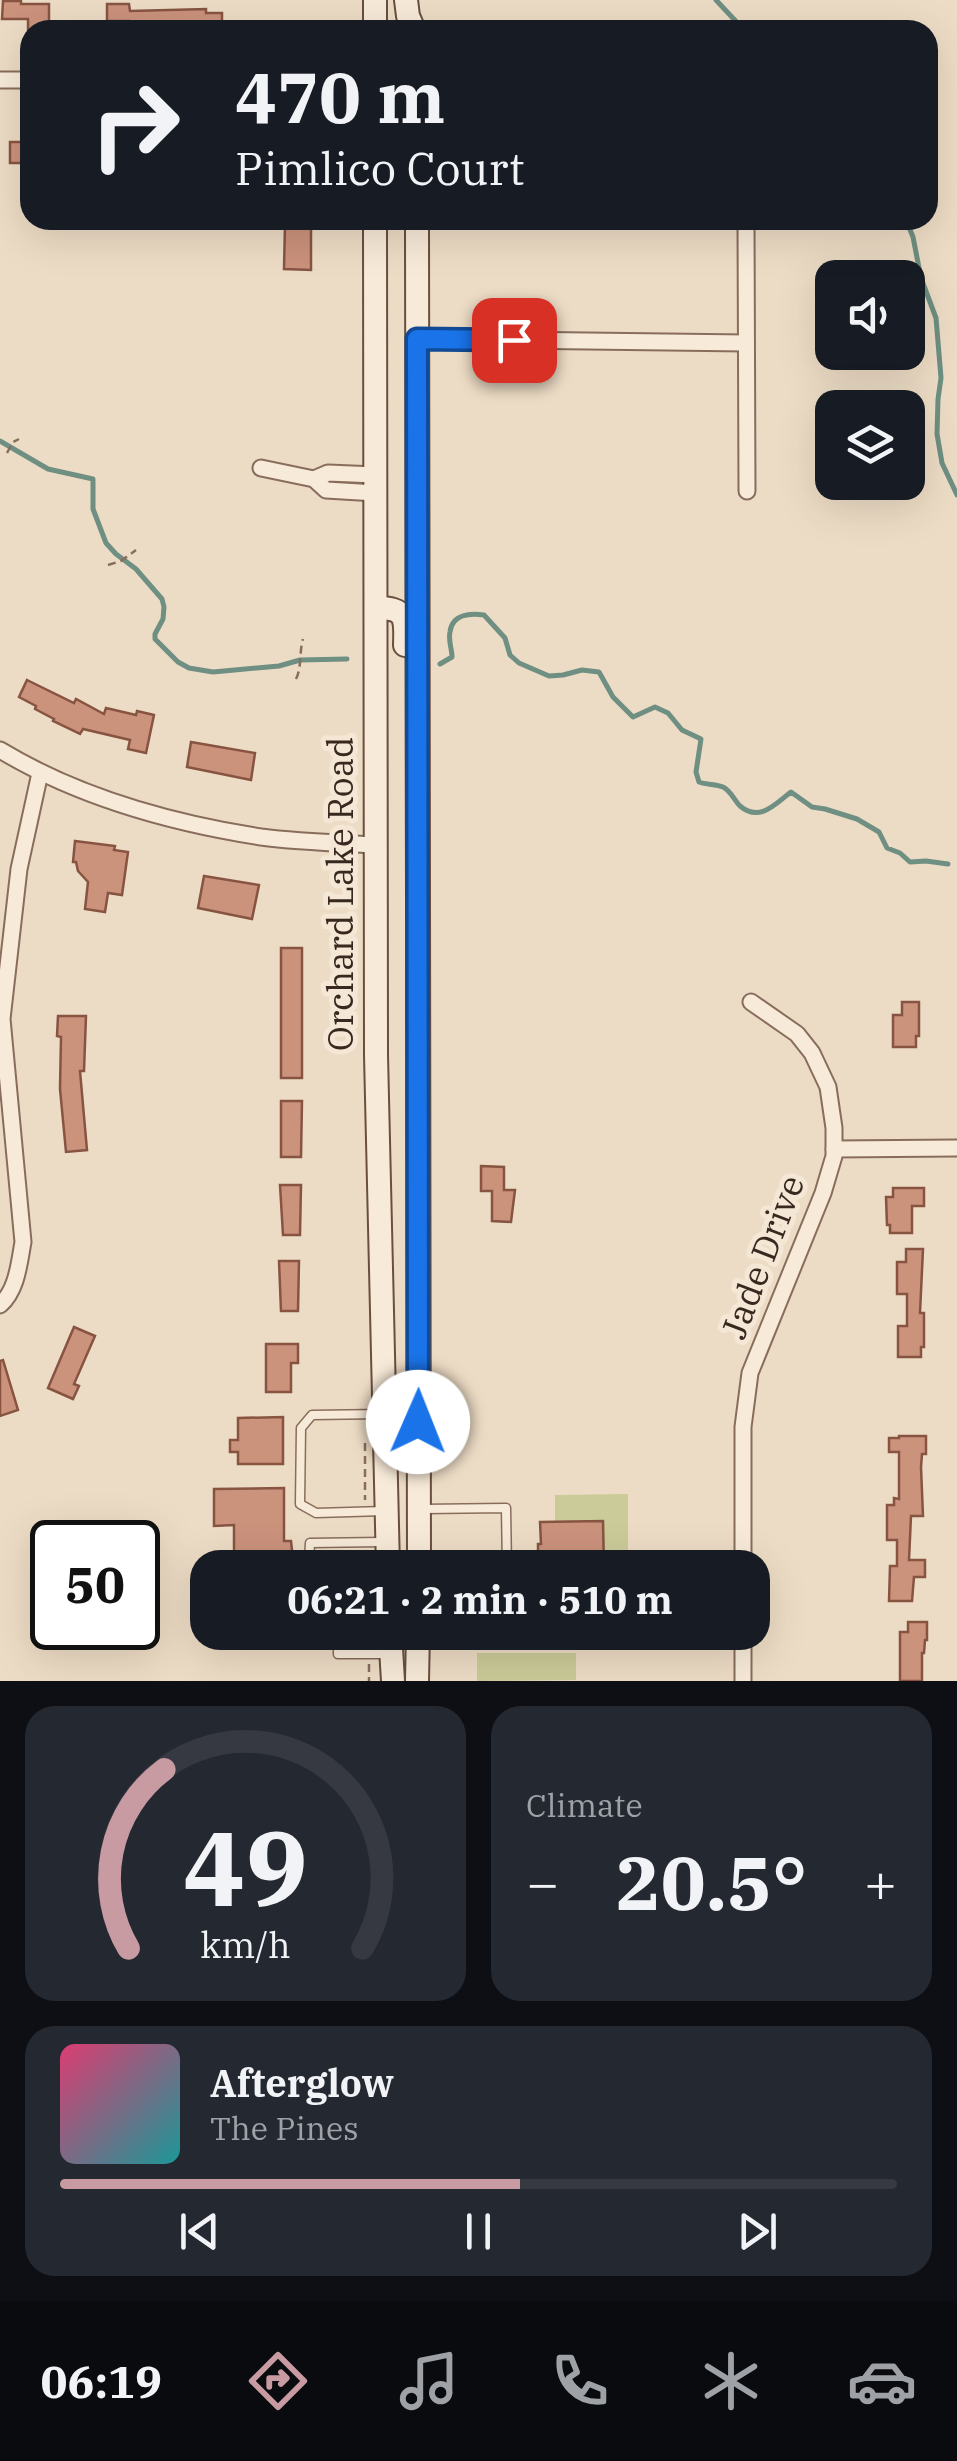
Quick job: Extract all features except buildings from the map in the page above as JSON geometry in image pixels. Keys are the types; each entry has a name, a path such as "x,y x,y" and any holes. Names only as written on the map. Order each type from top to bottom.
{"main road":[{"name":"Orchard Lake Road","path":"374,230 376,1055 387,1550"},
{"path":"377,230 389,247 418,250"},
{"path":"417,230 419,1550"},
{"path":"376,608 392,608 405,620 405,728 418,756"},
{"path":"376,1055 394,1073 418,1074"},
{"path":"381,1324 390,1338 420,1341"},
{"path":"386,1524 419,1516"},
{"path":"391,1650 393,1681"},
{"path":"417,1681 418,1650"}],"street":[{"path":"746,230 746,490"},
{"path":"417,339 746,343"},
{"path":"260,468 314,479 328,474 376,484"},
{"path":"0,750 40,774 152,813 206,827 265,838 376,846"},
{"path":"0,1304 18,1275 24,1242 1,1012 19,869 40,774"},
{"name":"Jade Drive","path":"743,1550 743,1428 750,1373 834,1156 828,1087 812,1053 797,1034 751,1002"},
{"path":"834,1148 957,1148"},
{"path":"743,1650 743,1681"}],"lane":[{"path":"383,1414 312,1416 300,1428 300,1504 316,1513 386,1524"},
{"path":"419,1516 506,1508 507,1550"},
{"path":"310,1550 310,1543 386,1524"}],"path":[{"path":"8,451 19,439"},
{"path":"108,565 121,562 136,550"},
{"path":"296,678 303,639"}],"green space":[{"path":"628,1494 628,1550 585,1550 555,1522 555,1495"},
{"path":"477,1653 576,1653 576,1680 477,1681"}],"waterway":[{"path":"716,0 735,20"},
{"path":"910,230 921,278 936,318 941,378 937,434 942,463 957,495"},
{"path":"0,441 48,469 93,479 93,509 106,543 162,599 163,619 155,639 178,662 213,672 279,666 300,660 347,659"},
{"path":"440,664 452,657 450,635 454,621 468,615 484,615 505,638 510,655 519,663 549,676 582,670 599,672 613,697 633,717 655,707 668,713 682,730 701,739 696,772 699,782 723,787 747,811 767,810 791,792 812,807 857,819 879,832 887,848 910,862 948,864"}],"route":[{"path":"418,1422 417,339 514,340"}]}
